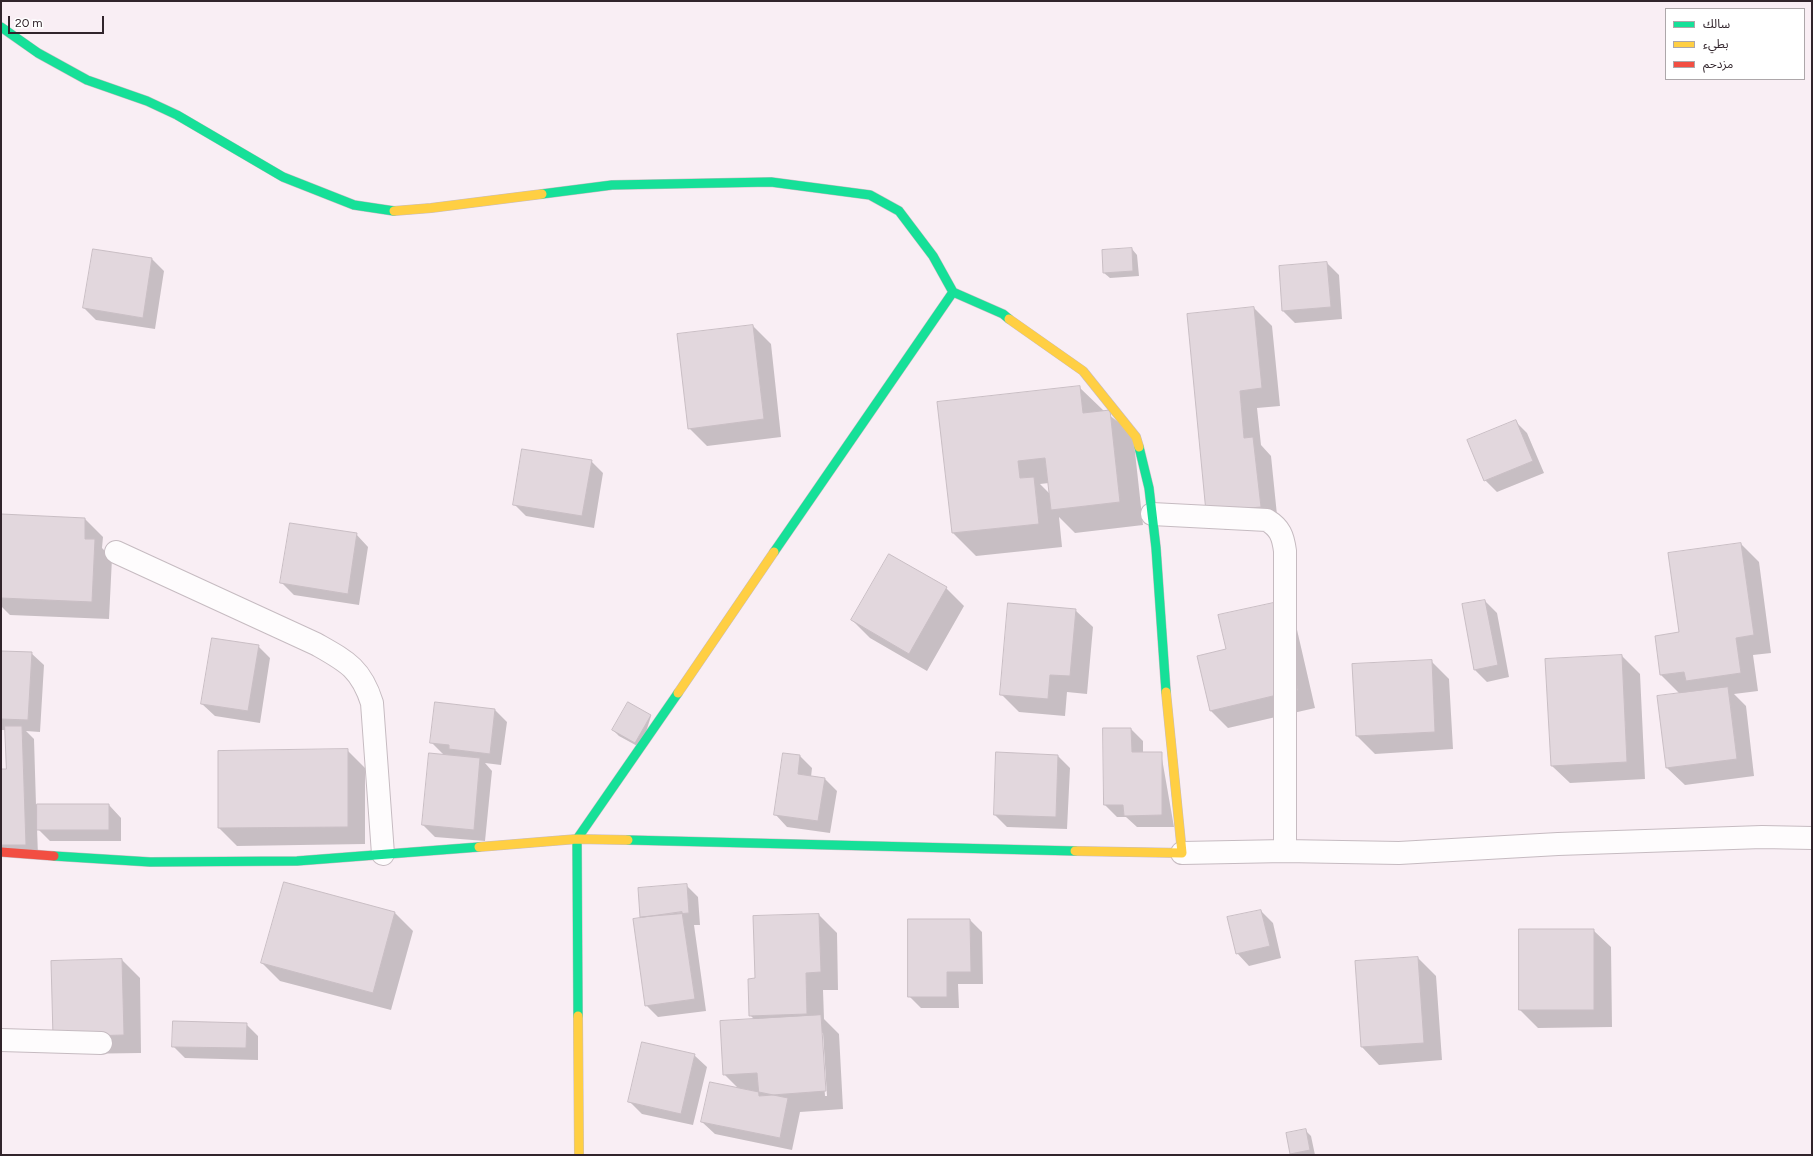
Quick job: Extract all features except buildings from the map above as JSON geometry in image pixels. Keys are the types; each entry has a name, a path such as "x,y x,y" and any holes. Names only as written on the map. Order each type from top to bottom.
{"street":[{"path":"1,27 38,53 87,80 148,101 177,115 283,177 354,205 391,211 431,208 612,185 770,182 870,195 899,211 933,256 953,292 1003,314 1082,371 1136,437 1149,488 1156,548 1168,722 1182,853"},
{"path":"579,1155 577,839 953,292"},
{"path":"1152,514 1266,520 1277,526 1283,536 1285,551 1285,851"},
{"path":"116,552 316,644 343,659 358,672 368,688 372,703 383,854"},
{"path":"1,852 150,862 297,861 577,839 1182,853 1285,851 1399,853 1582,843 1762,837 1812,838"},
{"path":"1,1040 101,1043"}],"traffic: fast":[{"path":"1,27 38,53 87,80 147,101 177,115 283,177 354,205 394,211"},
{"path":"542,194 612,185 771,182 870,195 899,211 933,256 953,292 1003,314 1009,319"},
{"path":"774,552 953,292"},
{"path":"1139,447 1149,488 1156,548 1166,692"},
{"path":"578,1016 577,839 678,693"},
{"path":"628,840 1075,851"},
{"path":"54,856 150,862 297,861 479,847"}],"traffic: slow":[{"path":"394,211 431,208 542,194"},
{"path":"1009,319 1083,371 1136,437 1139,447"},
{"path":"678,693 774,552"},
{"path":"1075,851 1182,853 1166,692"},
{"path":"479,847 577,839 628,840"},
{"path":"578,1016 579,1155"}],"traffic: jam":[{"path":"1,852 54,856"}]}
